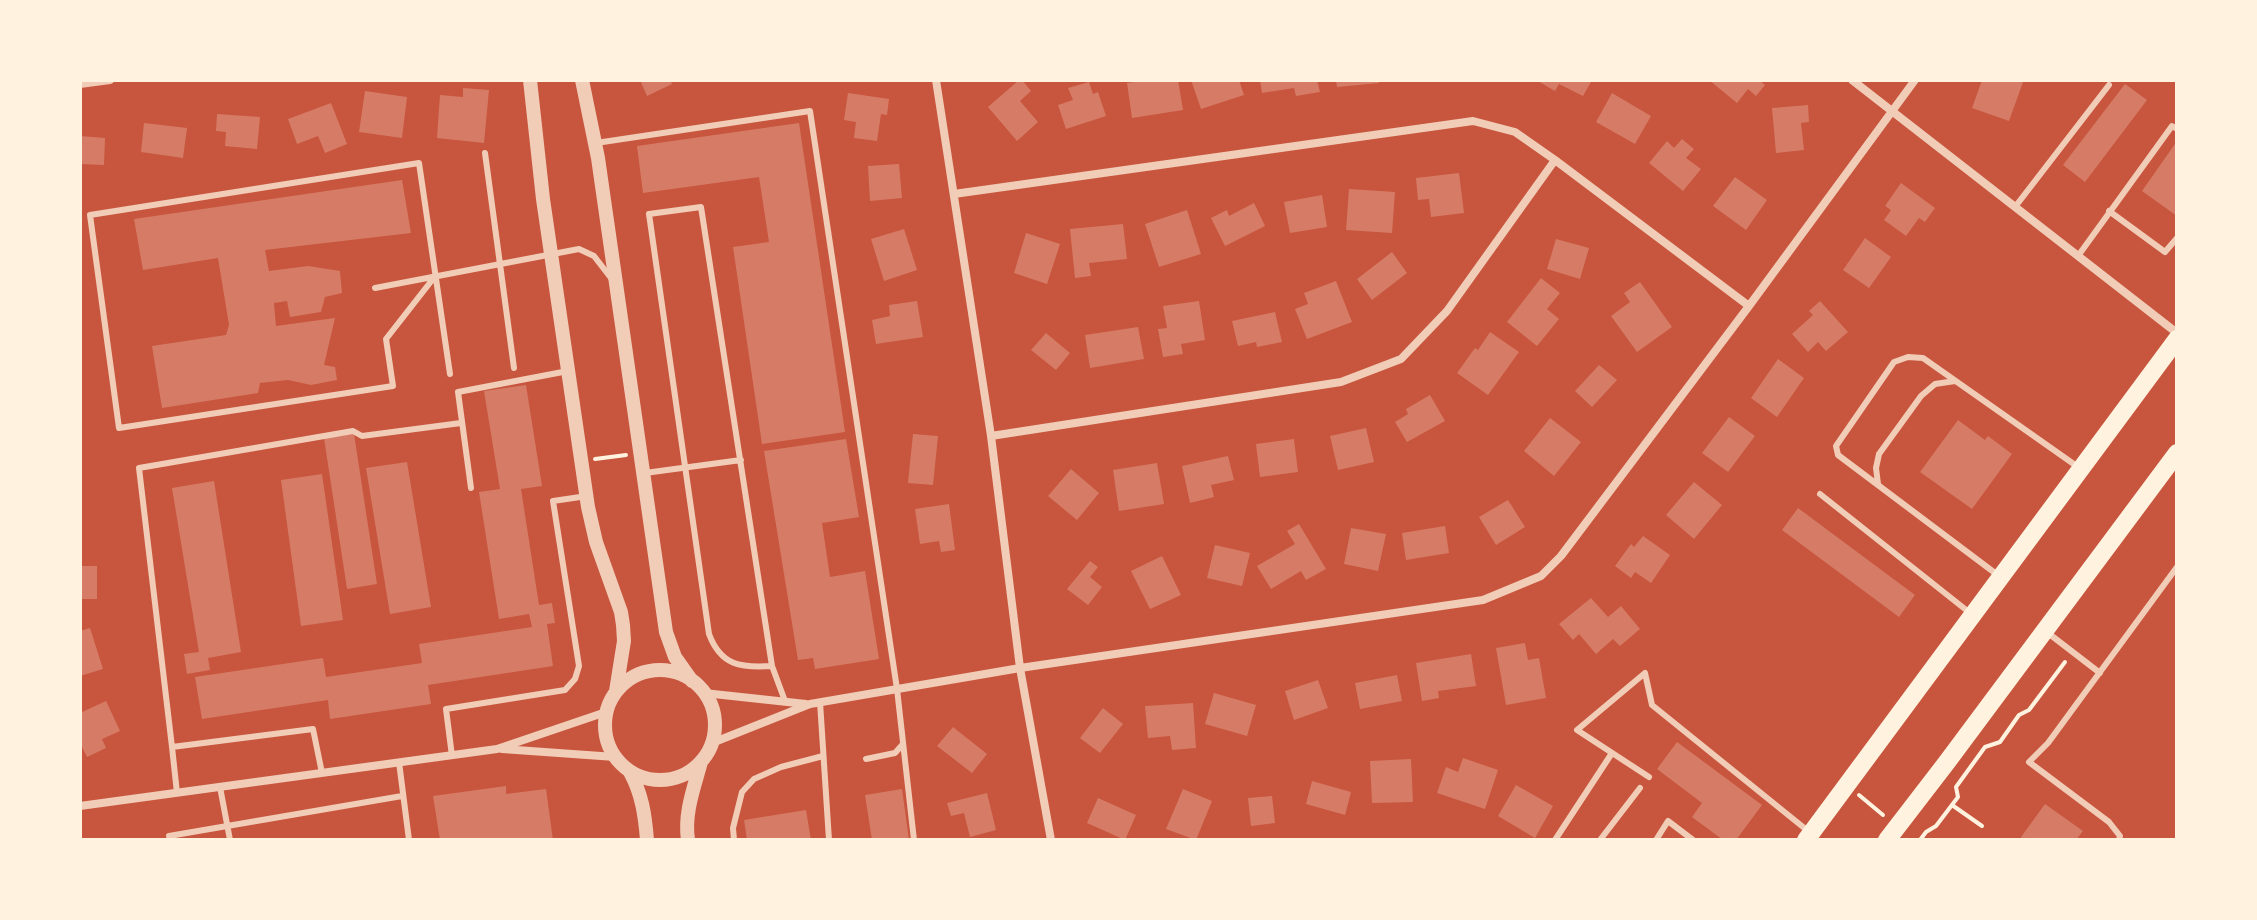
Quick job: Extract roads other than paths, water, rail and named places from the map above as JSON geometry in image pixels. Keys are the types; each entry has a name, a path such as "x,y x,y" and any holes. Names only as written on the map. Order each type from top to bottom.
{"main road":[{"path":"1809,837 2177,339"},
{"path":"1887,840 2176,452"}],"street":[{"path":"80,84 110,80"},
{"path":"530,80 551,254 587,496 596,542 623,625 624,641 616,691 606,712 604,728 615,757 629,771 642,799 647,840"},
{"path":"582,80 596,143 666,632 675,657 704,693 712,709 715,726 712,743 702,760 688,809 688,840"},
{"path":"936,80 991,436 1020,668 1051,840"},
{"path":"1852,80 2177,333"},
{"path":"712,743 815,703 1020,668 1483,600 1541,576 1561,556 1915,80"},
{"path":"954,194 1473,121 1515,132 1749,306"},
{"path":"991,436 1341,382 1401,359 1447,311 1555,160"},
{"path":"616,691 643,672 660,670 677,673 692,681"},
{"path":"704,693 815,703"},
{"path":"80,806 497,749 606,712"},
{"path":"497,749 615,757"},
{"path":"629,771 654,780 668,780 692,770 702,760"}],"lane":[{"path":"2015,207 2109,85"},
{"path":"596,143 810,111 897,689 914,840"},
{"path":"2078,256 2172,126 2177,129"},
{"path":"485,153 514,368"},
{"path":"436,275 386,339 393,386 119,428 90,215 419,163 436,275 450,374"},
{"path":"772,666 746,667 724,659 714,647 709,634 649,214 701,207 772,666 785,701"},
{"path":"2109,211 2165,252 2177,238"},
{"path":"375,288 579,249 601,263 617,287"},
{"path":"2001,577 1838,455 1836,446 1894,362 1908,357 1923,358 2080,470"},
{"path":"471,488 458,392 568,371"},
{"path":"1879,485 1876,468 1879,454 1921,396 1935,384 1955,381"},
{"path":"177,793 139,468 353,431 362,436 461,423"},
{"path":"644,473 741,460"},
{"path":"1820,494 1973,616"},
{"path":"452,756 446,709 565,690 575,679 579,666 553,501 587,496"},
{"path":"2119,840 2120,836 2109,822 2029,762 2048,743 2177,567"},
{"path":"2045,631 2100,673"},
{"path":"1649,777 1577,730 1645,673 1652,705 1809,837"},
{"path":"815,703 823,756 829,840"},
{"path":"172,747 313,729 322,773"},
{"path":"866,759 895,753 903,744"},
{"path":"1555,840 1612,753"},
{"path":"734,840 733,828 742,792 754,779 781,767 823,756"},
{"path":"399,762 409,840"},
{"path":"220,787 230,840"},
{"path":"1600,840 1640,788"},
{"path":"170,840 169,836 402,796"},
{"path":"1656,840 1668,821 1693,840"}]}
